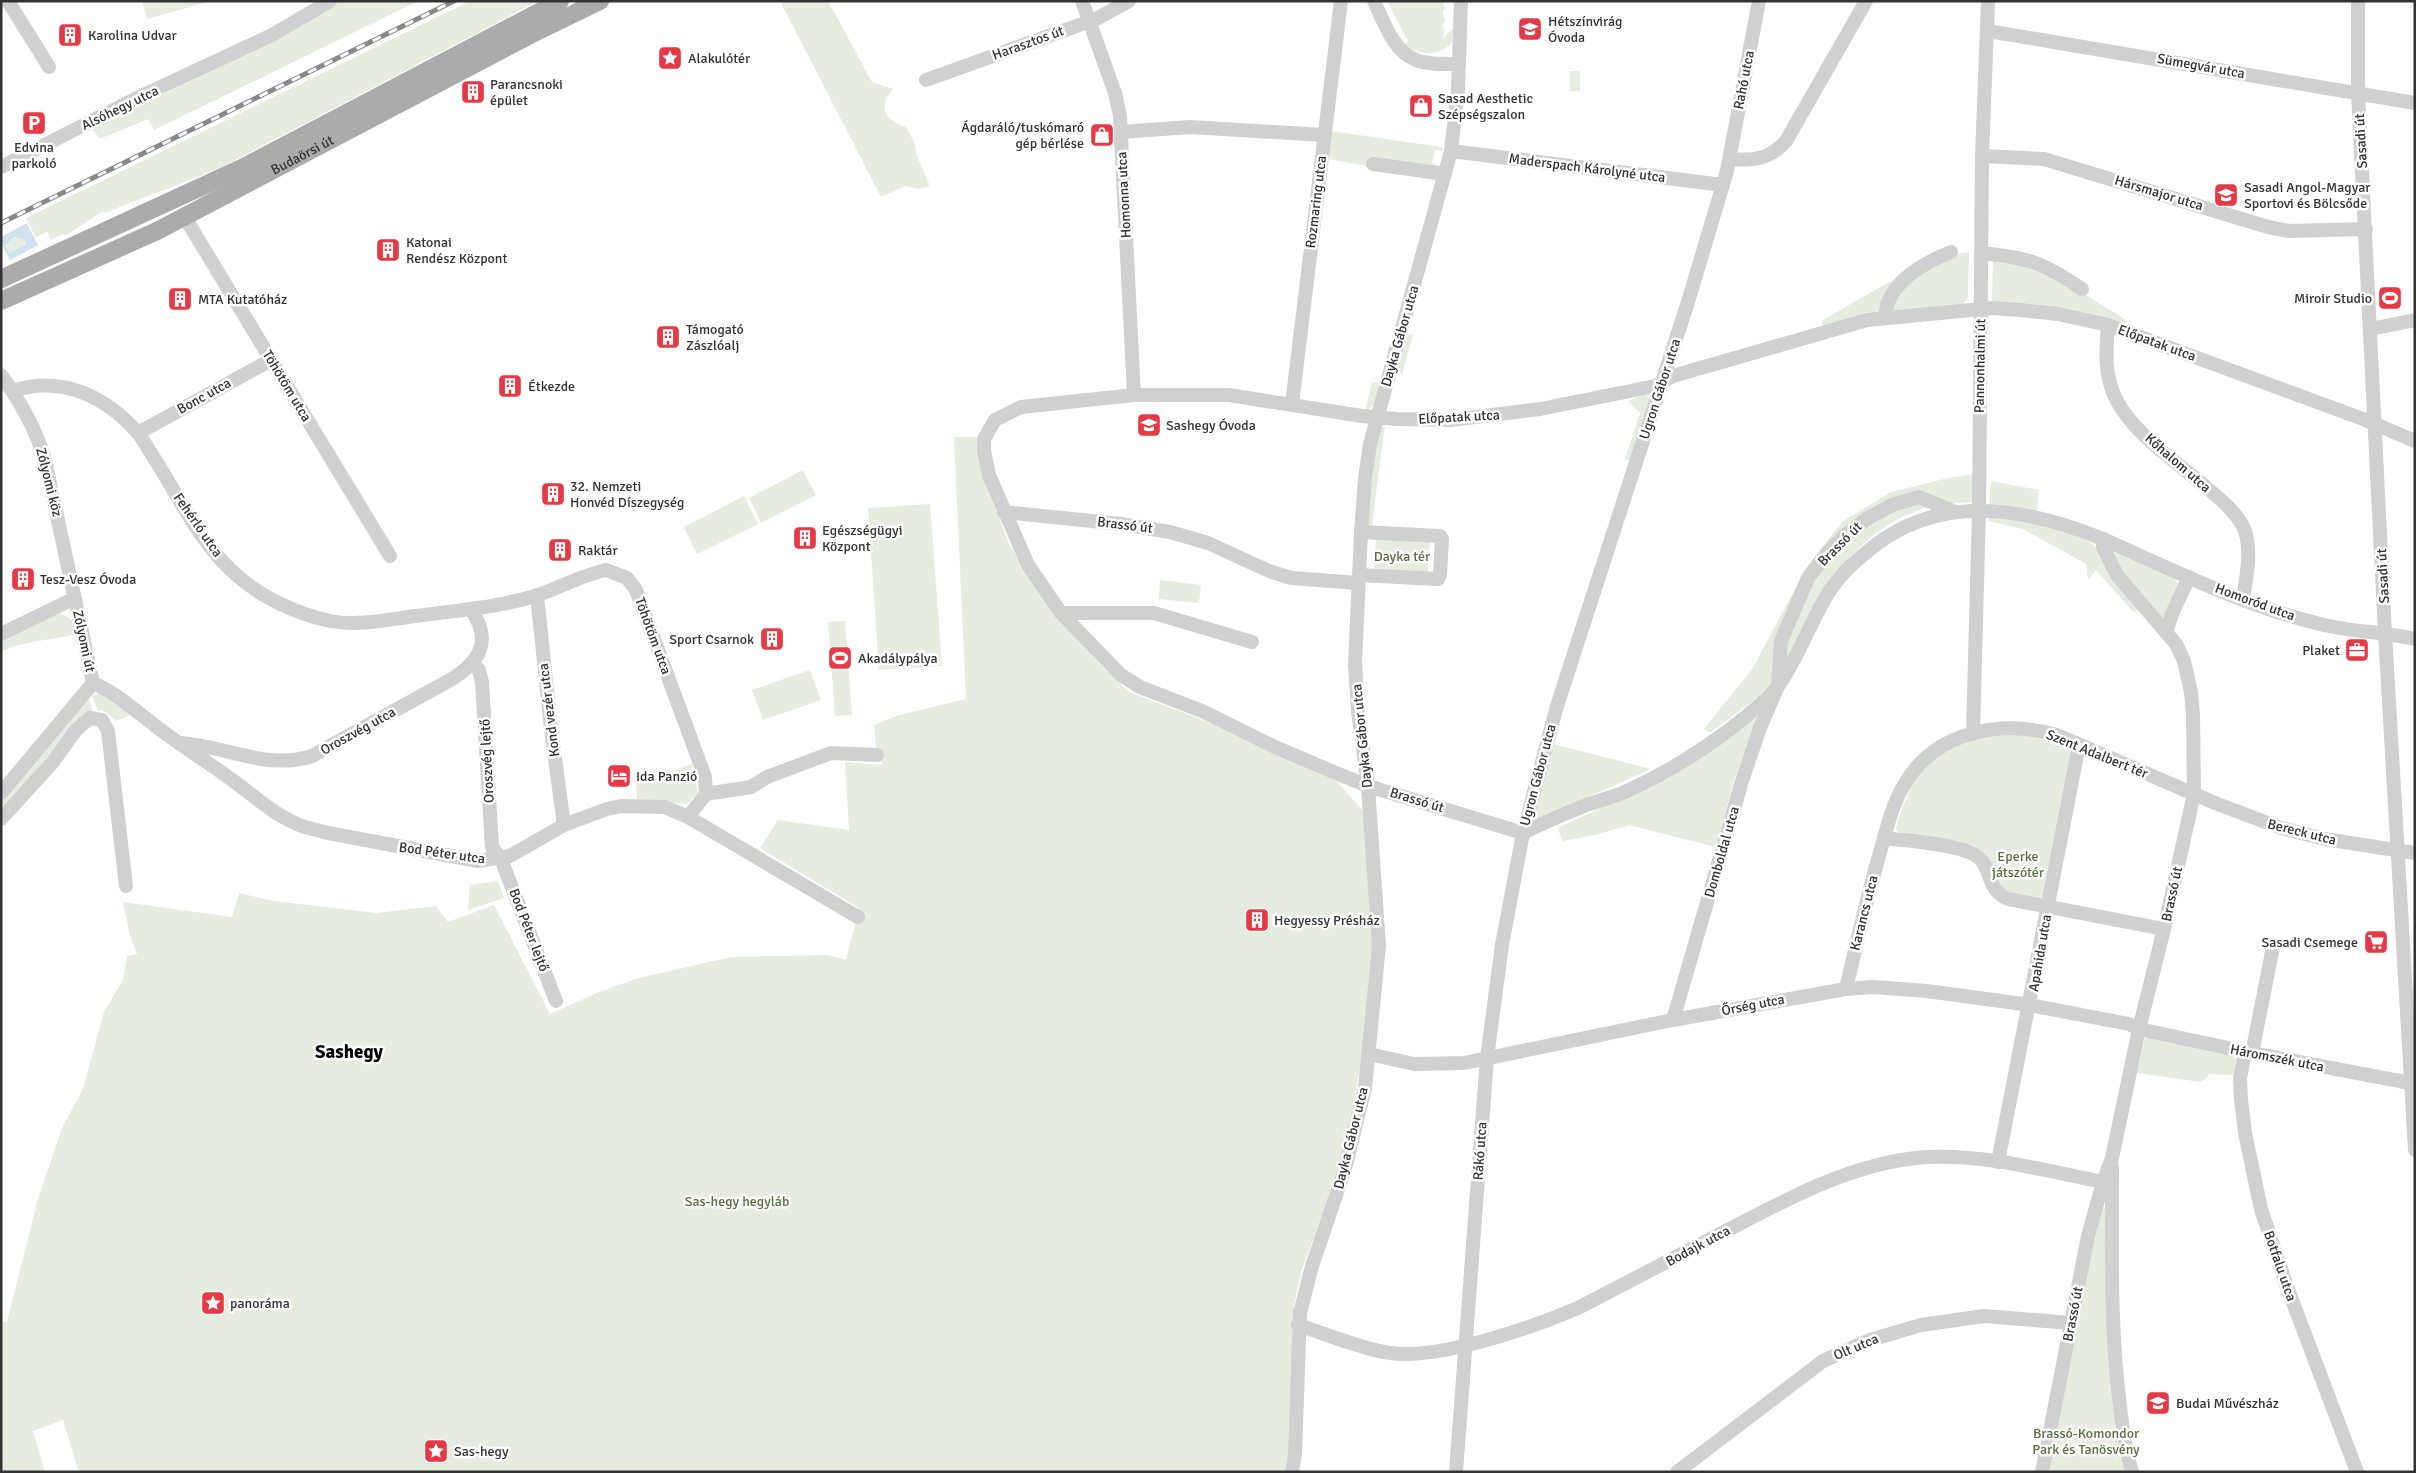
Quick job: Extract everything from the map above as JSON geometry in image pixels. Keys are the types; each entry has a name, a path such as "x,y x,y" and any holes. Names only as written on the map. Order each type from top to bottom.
{"main road":[{"name":"Budaörsi út","path":"1,279 242,168 560,1"},
{"name":"Budaörsi út","path":"6,301 157,231 530,35 600,1"}],"street":[{"path":"8,1 48,67"},
{"name":"Alsóhegy utca","path":"1,167 139,97 240,50 320,9 330,1"},
{"name":"Homonna utca","path":"1082,1 1115,93 1120,116 1134,395"},
{"name":"Harasztos út","path":"926,80 1090,21 1129,1"},
{"name":"Rozmaring utca","path":"1292,404 1323,135 1341,1"},
{"path":"1374,1 1389,34 1404,53 1426,63 1459,64"},
{"name":"Dayka Gábor utca","path":"1292,1472 1295,1453 1298,1325 1304,1293 1352,1147 1369,1054 1378,946 1368,786 1356,687 1360,532 1367,459 1451,151 1459,64 1461,1"},
{"name":"Rahó utca","path":"1730,158 1759,1"},
{"path":"1730,158 1748,160 1764,158 1779,149 1786,141 1866,1"},
{"name":"Pannonhalmi út","path":"1973,732 1979,511 1982,156 1988,1"},
{"name":"Sasadi út","path":"2358,1 2358,93 2374,425 2413,1084 2415,1150"},
{"name":"Sümegvár utca","path":"1988,31 2415,103"},
{"path":"1121,132 1190,127 1323,135"},
{"name":"Maderspach Károlyné utca","path":"1451,151 1723,185"},
{"name":"Hársmajor utca","path":"1982,156 2044,159 2268,227 2312,231 2366,229"},
{"name":"Ugron Gábor utca","path":"1523,833 1557,706 1662,382 1730,158"},
{"path":"1373,164 1445,174"},
{"name":"Töhötöm utca","path":"184,216 390,556"},
{"path":"1886,317 1887,303 1905,279 1934,259 1951,252"},
{"path":"1982,253 2019,257 2043,264 2082,289"},
{"name":"Előpatak utca","path":"1021,407 1134,395 1229,395 1377,418 1451,420 1498,415 1655,386 1673,376 1823,332 1886,317 1992,308 2058,314 2108,326 2415,441"},
{"path":"2370,329 2415,320"},
{"name":"Kőhalom utca","path":"2108,326 2107,367 2110,385 2120,406 2142,432 2236,515 2244,530 2248,558 2243,599"},
{"name":"Bonc utca","path":"138,434 271,360"},
{"name":"Zólyomi köz","path":"2,376 13,391 39,440 45,460 74,598"},
{"name":"Fehérló utca","path":"13,391 40,385 64,386 79,390 107,405 138,434 216,553 231,570 262,596 314,617 343,622 390,620 472,611"},
{"name":"Brassó út","path":"1021,407 994,420 984,439 984,451 989,475 1028,565 1061,613 1108,663 1140,687 1202,710 1275,747 1368,786 1523,833 1556,817 1624,792 1684,762 1744,718 1778,686 1831,589 1854,562 1907,524 1953,511 1979,511 2030,516 2058,522 2103,539 2103,548 2117,575 2176,644 2184,661 2191,692 2194,794 2164,929 2139,1029 2112,1158 2103,1182 2088,1236 2042,1472"},
{"name":"Brassó út","path":"1778,686 1781,640 1808,578 1839,541 1868,518 1892,505 1919,497 1953,511"},
{"name":"Brassó út","path":"1004,512 1122,524 1170,532 1208,543 1269,571 1291,578 1358,579"},
{"path":"1358,579 1438,579 1442,539 1440,536 1360,532"},
{"name":"Homoród utca","path":"2103,539 2243,599 2324,625 2385,633 2415,640"},
{"name":"Töhötöm utca","path":"472,611 499,606 537,595 606,570 627,578 636,590 703,772 706,794"},
{"path":"2166,632 2189,577"},
{"name":"Kond vezér utca","path":"537,595 551,729 564,825"},
{"name":"Zólyomi út","path":"1,634 74,598 93,683 1,793"},
{"path":"472,611 482,630 481,646 473,663"},
{"path":"1061,613 1154,613 1252,642"},
{"name":"Oroszvég utca","path":"176,743 190,744 272,762 296,761 312,756 452,679 473,663"},
{"name":"Oroszvég lejtő","path":"473,663 479,670 482,682 492,847 501,858"},
{"name":"Bod Péter utca","path":"93,683 107,689 176,743 230,778 288,822 328,834 478,861 501,858 564,825 607,809 636,804 665,807 688,817 858,917"},
{"name":"Domboldal utca","path":"1673,1020 1742,781 1760,728 1778,686"},
{"path":"1,820 53,762 81,724 90,718 98,718 107,726 126,886"},
{"name":"Szent Adalbert tér","path":"1884,838 1898,798 1913,771 1936,751 1973,732 2018,728 2037,729 2194,794"},
{"name":"Apahida utca","path":"1998,1162 2079,745"},
{"path":"688,817 706,794 751,786 767,777 832,754 877,755"},
{"name":"Bereck utca","path":"2194,794 2281,828 2325,839 2415,854"},
{"name":"Rákó utca","path":"1456,1472 1486,1058 1502,945 1523,833"},
{"path":"1884,838 1959,849 1976,855 1983,862 1990,882 1998,893 2008,899 2164,929"},
{"name":"Karancs utca","path":"1846,989 1866,900 1884,838"},
{"name":"Bod Péter lejtő","path":"501,858 556,1001"},
{"name":"Botfalu utca","path":"2273,947 2240,1078 2240,1099 2245,1133 2261,1208 2286,1284 2357,1472"},
{"name":"Őrség utca","path":"1369,1054 1414,1064 1464,1063 1673,1020 1846,989 1873,988 1927,990 2030,1005 2129,1024 2139,1029"},
{"name":"Háromszék utca","path":"2139,1029 2413,1084"},
{"name":"Bodajk utca","path":"1298,1325 1388,1353 1409,1355 1465,1345 1548,1321 1578,1308 1784,1201 1880,1163 1926,1157 1948,1157 1998,1162 2103,1182"},
{"name":"Brassó út","path":"2112,1158 2114,1345 2122,1424 2132,1472"},
{"name":"Olt utca","path":"1677,1472 1816,1366 1870,1340 1921,1325 1984,1316 2071,1323"}],"green space":[{"path":"142,1 208,1 208,2 147,19"},
{"path":"339,1 418,1 154,130 148,119 100,139 92,129 270,42 323,13"},
{"path":"470,1 538,1 226,165 105,213 103,211 65,236 63,234 51,240 47,232 36,237 40,246 26,218"},
{"path":"780,1 828,1 872,82 893,89 885,102 886,113 893,121 906,127 914,142 917,156 930,186 918,189 906,186 881,197"},
{"path":"1387,1 1445,1 1443,5 1446,8 1443,10 1443,16 1446,19 1442,26 1445,30 1442,39 1453,29 1452,43 1441,50 1429,53 1410,49 1405,45 1408,41"},
{"path":"1570,71 1580,71 1580,91 1570,91"},
{"path":"1331,131 1441,147 1442,151 1435,150 1432,163 1440,167 1375,167 1327,159"},
{"path":"14,237 24,240 25,244 9,253 6,247"},
{"path":"1969,252 1968,297 1961,307 1824,327 1821,321 1889,282 1916,275 1951,255"},
{"path":"1993,257 2048,271 2126,320 2124,326 1994,302 1992,300"},
{"path":"1413,334 1402,375 1398,370 1407,335"},
{"path":"1372,382 1382,384 1377,402 1365,412"},
{"path":"1646,394 1649,399 1630,461 1625,459 1640,413 1628,401"},
{"path":"1385,425 1371,531 1367,528 1369,487 1379,431"},
{"name":"Sas-hegy hegyláb","path":"954,437 981,437 978,459 1009,544 1051,609 1100,664 1129,692 1203,720 1333,777 1364,812 1373,915 1372,966 1364,1044 1346,1150 1301,1272 1294,1305 1290,1458 1287,1472 79,1472 63,1420 33,1431 45,1472 1,1472 1,1321 7,1322 38,1199 62,1128 83,1089 104,1012 123,980 127,956 137,954 130,936 123,902 232,917 239,893 274,901 377,913 436,906 448,922 494,905 550,1014 597,993 635,979 731,957 828,955 846,960 859,908 760,848 778,820 849,830 845,762 882,765 876,747 874,725 896,716 966,699"},
{"path":"803,470 816,495 761,523 749,498"},
{"path":"1975,474 1974,502 1944,503 1919,510 1900,518 1866,541 1838,571 1826,588 1784,665 1772,682 1747,705 1710,733 1704,729 1753,668 1806,568 1842,522 1891,492 1948,478"},
{"path":"1991,481 2039,490 2037,511 1989,505"},
{"path":"744,496 758,524 697,554 684,527"},
{"path":"930,504 942,666 879,670 868,508"},
{"path":"1988,515 2052,526 2088,541 2108,562 2139,608 2134,613 2096,570 2088,580 2086,564 2023,529 1988,521"},
{"name":"Dayka tér","path":"1376,537 1430,538 1428,575 1374,573"},
{"path":"2112,551 2174,577 2178,585 2165,617 2161,619 2112,559"},
{"path":"1160,580 1201,585 1199,603 1159,599"},
{"path":"53,613 70,619 76,629 76,634 19,645 1,652 1,639"},
{"name":"Akadálypálya","path":"845,621 852,715 835,716 828,622"},
{"path":"810,670 821,700 763,720 752,690"},
{"path":"99,693 106,695 132,714 117,721 102,710 98,711 92,696"},
{"path":"89,699 93,713 1,808 1,798"},
{"path":"1759,714 1733,783 1716,847 1629,825 1599,834 1563,841 1558,830 1560,827 1657,782"},
{"name":"Eperke játszótér","path":"2013,733 2051,738 2071,749 2042,899 2003,892 1986,861 1900,834 1896,829 1902,808 1910,791 1907,788 1935,756 1968,739"},
{"path":"1553,744 1651,769 1538,819 1533,814"},
{"path":"692,764 698,793 687,804 637,800 636,785"},
{"path":"498,881 504,898 468,910 470,885"},
{"path":"2151,1036 2230,1054 2236,1059 2234,1073 2229,1075 2210,1074 2201,1082 2137,1073 2145,1038"},
{"name":"Brassó-Komondor Park és Tanösvény","path":"2103,1208 2106,1209 2118,1424 2114,1425 2122,1465 2127,1465 2128,1472 2047,1472 2096,1227"}],"water":[{"path":"27,223 38,245 10,260 1,243 1,237","holes":["14,237 24,240 26,244 9,253 6,246"]}],"railway":[{"path":"1,223 454,1"}],"place":[{"name":"Hétszínvirág Óvoda","path":"1530,29"},
{"name":"Karolina Udvar","path":"70,35"},
{"name":"Alakulótér","path":"670,58"},
{"name":"Parancsnoki épület","path":"473,92"},
{"name":"Sasad Aesthetic Szépségszalon","path":"1421,106"},
{"name":"Edvina parkoló","path":"34,123"},
{"name":"Ágdaráló/tuskómaró gép bérlése","path":"1102,135"},
{"name":"Sasadi Angol-Magyar Sportovi és Bölcsőde","path":"2226,195"},
{"name":"Katonai Rendész Központ","path":"388,250"},
{"name":"Miroir Studio","path":"2390,298"},
{"name":"MTA Kutatóház","path":"180,299"},
{"name":"Támogató Zászlóalj","path":"668,337"},
{"name":"Étkezde","path":"510,386"},
{"name":"Sashegy Óvoda","path":"1149,425"},
{"name":"32. Nemzeti Honvéd Díszegység","path":"553,494"},
{"name":"Egészségügyi Központ","path":"805,538"},
{"name":"Raktár","path":"560,550"},
{"name":"Tesz-Vesz Óvoda","path":"23,579"},
{"name":"Sport Csarnok","path":"772,639"},
{"name":"Plaket","path":"2357,650"},
{"name":"Akadálypálya","path":"840,658"},
{"name":"Ida Panzió","path":"619,776"},
{"name":"Hegyessy Présház","path":"1257,920"},
{"name":"Sasadi Csemege","path":"2376,942"},
{"name":"panoráma","path":"213,1303"},
{"name":"Budai Művészház","path":"2158,1403"},
{"name":"Sas-hegy","path":"436,1451"}],"district":[{"name":"Sashegy","path":"349,1052"}]}
